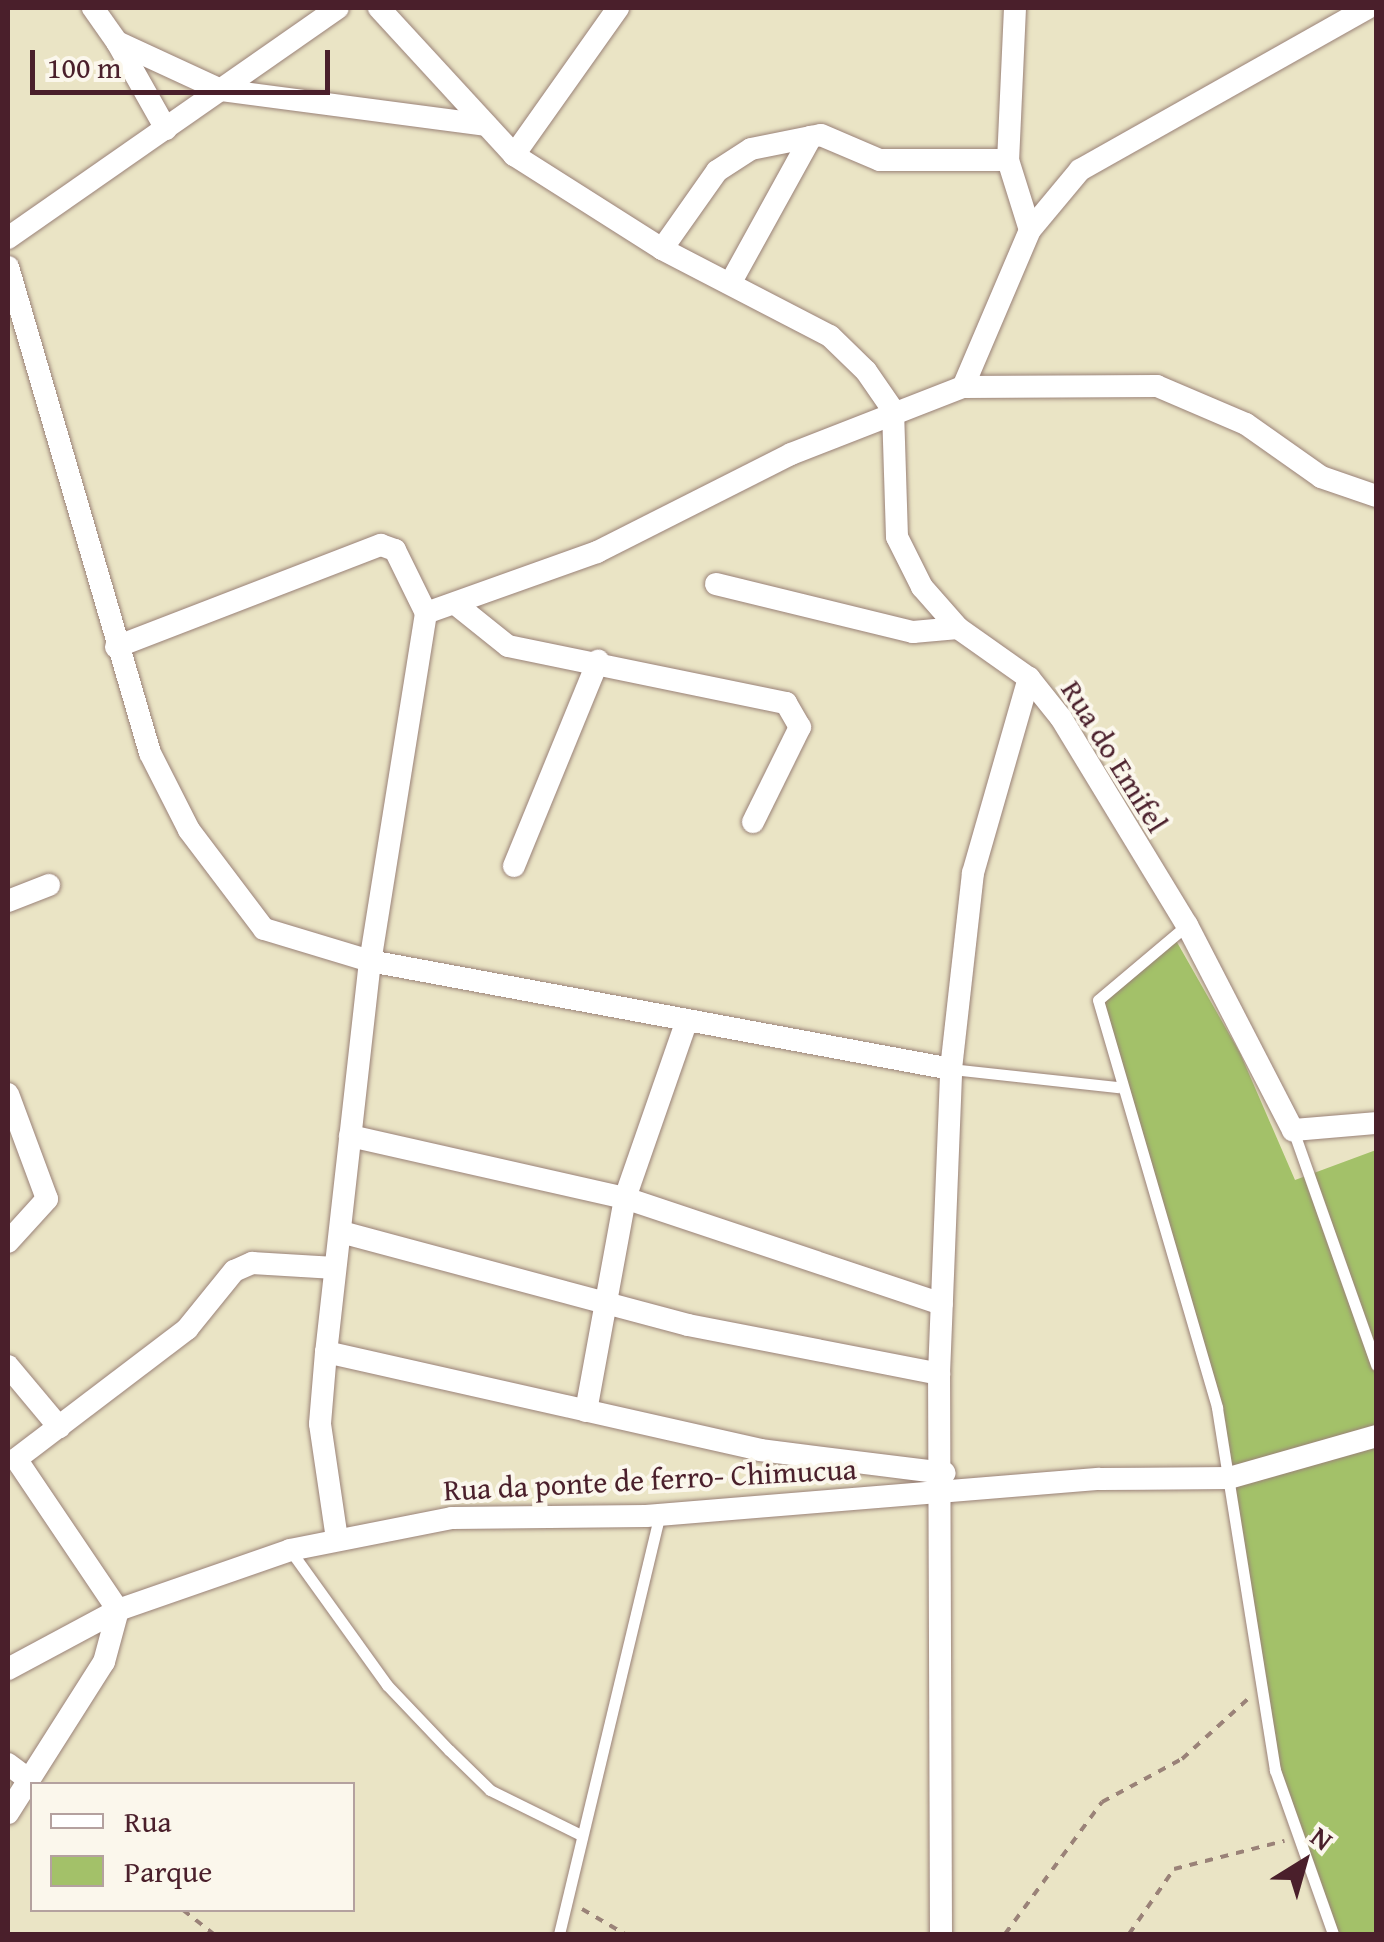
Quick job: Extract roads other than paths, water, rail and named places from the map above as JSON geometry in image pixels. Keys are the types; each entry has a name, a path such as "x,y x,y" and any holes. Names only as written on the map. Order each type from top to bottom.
{"street":[{"path":"93,8 166,129"},
{"path":"8,238 338,8"},
{"path":"378,8 514,155 662,249 830,336 893,410"},
{"path":"514,155 618,8"},
{"path":"1015,8 1008,160 1030,230"},
{"path":"963,387 1030,230 1080,170 1368,8"},
{"path":"117,42 221,90 486,125"},
{"path":"662,249 728,160 811,137 880,160 1008,160"},
{"path":"731,282 811,137"},
{"path":"8,267 116,647 178,813 264,929 370,961 951,1069"},
{"path":"426,613 458,606 597,552 893,410 963,387 1157,386 1246,424 1321,477 1376,496"},
{"name":"Rua do Emifel","path":"893,410 897,537 922,588 958,628 1028,678 1187,924 1293,1130"},
{"path":"116,647 381,544 395,550 426,613 370,961 334,1268 320,1424 337,1539"},
{"path":"716,584 913,632 958,628"},
{"path":"458,606 508,646 598,660 772,698 796,712 800,727 753,822"},
{"path":"514,866 598,660"},
{"path":"940,1934 946,1482 939,1374 951,1069 973,873 1028,678"},
{"path":"8,901 49,885"},
{"path":"586,1410 625,1198 687,1020"},
{"path":"8,1094 47,1199 8,1242"},
{"path":"1293,1130 1334,1133 1375,1118"},
{"path":"350,1136 625,1198 942,1304"},
{"path":"341,1232 606,1304 939,1374"},
{"path":"8,1813 104,1662 118,1610 14,1466 187,1329 234,1271 252,1263 334,1268"},
{"path":"326,1352 760,1450 946,1482"},
{"path":"8,1366 59,1428"},
{"name":"Rua da ponte de ferro- Chimucua","path":"8,1670 118,1610 290,1550 452,1518 660,1514 946,1482 1230,1478 1376,1436"},
{"path":"8,1764 28,1780"}],"lane":[{"path":"1187,924 1098,1000 1118,1087 1200,1340 1230,1478 1266,1682 1275,1770 1296,1839 1333,1934"},
{"path":"951,1069 1118,1087"},
{"path":"1293,1130 1376,1365"},
{"path":"560,1934 660,1514"},
{"path":"290,1550 387,1685 449,1750 503,1798 581,1835"}]}
